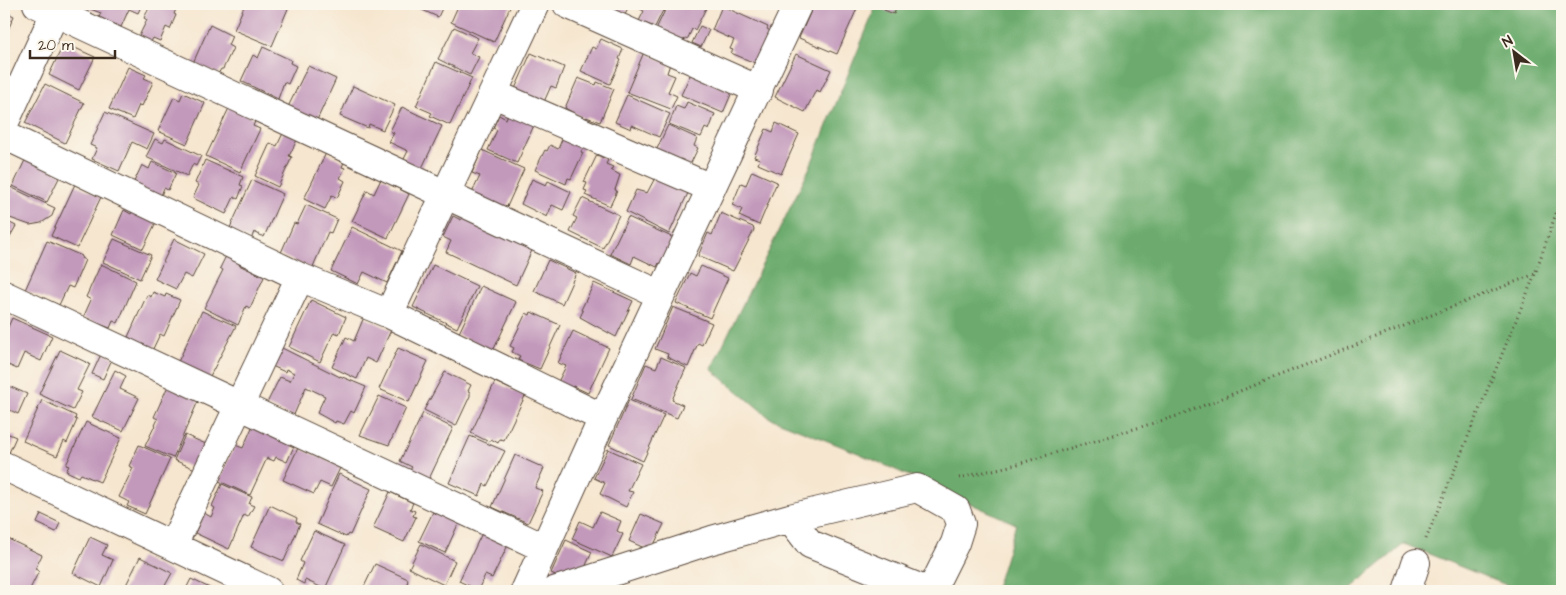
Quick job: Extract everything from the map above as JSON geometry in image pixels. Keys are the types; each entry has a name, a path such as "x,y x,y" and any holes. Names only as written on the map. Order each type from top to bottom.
{"street":[{"path":"389,314 535,4"},
{"path":"567,4 758,90"},
{"path":"525,591 603,418 798,4"},
{"path":"4,124 50,7 445,195 661,295"},
{"path":"494,94 712,188"},
{"path":"4,135 300,276 389,314 603,418"},
{"path":"173,545 300,276"},
{"path":"4,295 544,548"},
{"path":"4,466 268,591"},
{"path":"554,591 712,540 790,518 917,488 956,510 961,524 955,543 931,591"},
{"path":"790,518 810,544 926,591"},
{"path":"1407,591 1416,564"}],"path":[{"path":"1416,564 1535,274 1562,196"},
{"path":"917,488 1018,464 1177,416 1535,274"}],"green space":[{"path":"877,4 1562,4 1562,591 1521,591 1404,544 1348,591 995,591 1016,524 858,453 770,418 711,369 809,169"}],"building":[{"path":"87,4 142,4 138,13 129,9 121,27 99,17 101,13 85,7"},
{"path":"151,4 178,4 170,29 166,27 160,41 153,38 151,42 139,36 147,20 144,18"},
{"path":"245,4 290,4 272,46 234,30"},
{"path":"409,4 444,4 438,17"},
{"path":"459,4 511,5 494,42 451,22"},
{"path":"612,4 630,4 625,15 610,8"},
{"path":"642,4 666,4 655,27 639,21 644,11 640,9"},
{"path":"668,4 708,4 695,30 692,29 688,38 681,41 656,29"},
{"path":"814,4 859,4 837,54 799,38"},
{"path":"886,4 897,6 894,14 884,10"},
{"path":"722,6 768,27 767,29 770,31 755,63 731,53 733,50 730,49 734,40 712,30"},
{"path":"4,11 14,16 4,39"},
{"path":"210,25 232,36 228,45 233,48 223,69 218,74 193,63"},
{"path":"700,26 709,30 701,47 692,43"},
{"path":"454,27 478,38 470,53 479,57 470,75 438,59"},
{"path":"601,39 623,49 619,59 621,60 610,84 581,71 592,47 596,49"},
{"path":"64,43 95,57 79,90 49,75"},
{"path":"263,47 291,60 290,63 296,66 288,84 284,82 278,99 241,81 253,55 258,58"},
{"path":"644,52 670,64 667,73 675,76 668,92 677,96 671,109 627,92"},
{"path":"531,53 564,67 556,88 551,86 543,104 514,91"},
{"path":"796,54 831,70 820,92 816,90 805,112 775,97"},
{"path":"436,62 472,78 450,125 430,116 432,113 416,106"},
{"path":"308,66 336,79 317,120 288,107"},
{"path":"128,67 146,75 144,78 153,82 142,106 139,105 133,119 109,109"},
{"path":"691,73 732,92 723,113 681,95"},
{"path":"578,78 596,85 597,82 614,89 600,122 586,117 585,119 565,108"},
{"path":"45,84 84,103 65,143 25,123"},
{"path":"353,86 395,105 383,130 369,124 368,128 340,116"},
{"path":"183,93 205,103 187,144 158,131 174,97 180,100"},
{"path":"627,95 670,114 659,137 632,125 631,129 615,122"},
{"path":"687,102 715,114 709,130 705,128 701,137 669,124 676,106 684,109"},
{"path":"230,106 256,119 253,126 260,129 240,172 206,156"},
{"path":"402,107 442,126 421,170 403,161 408,151 389,142 394,133 390,131"},
{"path":"509,111 535,123 517,163 488,150 497,130 493,128 499,115 506,119"},
{"path":"105,112 154,134 147,149 132,142 119,171 92,159 97,148 90,145"},
{"path":"776,123 799,134 781,174 758,164 760,159 754,157 766,129 773,132"},
{"path":"668,125 697,138 694,146 698,148 689,167 656,151"},
{"path":"284,131 298,138 289,156 292,157 278,187 255,176 270,143 277,146"},
{"path":"563,137 584,146 581,152 583,153 571,179 568,178 566,184 535,170 545,150 547,151 550,145 558,149"},
{"path":"155,139 163,143 165,139 201,156 196,166 193,164 187,176 146,157"},
{"path":"482,150 524,169 505,211 471,195 480,176 472,173"},
{"path":"326,153 344,162 342,167 345,168 340,178 345,181 337,198 332,195 325,209 304,199"},
{"path":"597,155 608,160 606,164 613,167 611,170 620,175 615,190 617,191 610,206 585,195 587,191 584,190 587,183 584,182"},
{"path":"26,158 61,174 47,202 13,186"},
{"path":"205,160 243,177 240,185 243,186 238,199 234,197 226,214 193,198 199,185 195,183"},
{"path":"152,162 176,173 168,190 164,188 160,198 132,186 142,165 149,169"},
{"path":"752,171 777,182 759,225 739,216 742,209 732,205 741,183 746,185"},
{"path":"382,177 391,181 390,184 409,194 388,238 352,221 367,190 374,194"},
{"path":"655,178 688,193 669,234 626,212 636,190 647,193"},
{"path":"532,179 546,185 548,181 571,192 563,210 552,205 547,217 521,204"},
{"path":"252,180 283,194 264,237 254,232 251,240 229,230"},
{"path":"4,184 55,208 52,216 41,223 30,225 7,217 9,213 4,211"},
{"path":"75,184 101,197 77,248 51,236"},
{"path":"582,198 619,215 603,248 570,232 577,218 573,216"},
{"path":"306,205 337,219 331,233 328,232 312,269 280,255 294,223 297,224"},
{"path":"133,209 157,220 143,249 113,235 124,210 131,214"},
{"path":"464,213 534,246 516,285 446,252 451,241 443,237 453,216 461,220"},
{"path":"721,213 753,227 754,230 733,271 698,256 708,233 712,235"},
{"path":"628,217 676,239 664,265 659,263 657,267 634,256 631,264 610,254"},
{"path":"4,220 16,226 4,247"},
{"path":"352,227 402,251 387,283 364,272 358,284 331,271"},
{"path":"114,239 151,255 140,279 103,262"},
{"path":"174,239 204,254 192,278 184,274 176,289 155,279"},
{"path":"47,241 82,256 81,258 85,260 73,288 68,286 59,305 25,290"},
{"path":"228,252 242,259 239,265 264,277 250,308 246,306 238,325 204,308 223,270 220,268"},
{"path":"548,260 576,273 562,304 534,291"},
{"path":"101,264 136,281 118,323 113,321 110,328 83,318 91,300 86,297"},
{"path":"433,265 477,286 457,328 413,307"},
{"path":"701,266 728,278 710,318 676,303 690,273 696,276"},
{"path":"594,283 633,301 616,337 580,317 583,311 581,310"},
{"path":"481,286 516,302 493,351 458,335"},
{"path":"153,292 165,297 166,294 180,300 164,336 160,334 151,353 132,344 134,340 128,337 147,295 151,297"},
{"path":"311,300 346,317 339,334 334,332 320,362 289,347"},
{"path":"673,307 712,323 702,345 698,343 688,367 667,357 668,354 655,349"},
{"path":"202,311 236,326 209,378 177,364"},
{"path":"531,312 560,325 540,369 518,360 520,356 512,352 514,348 510,346 526,313 530,315"},
{"path":"364,317 391,330 376,363 366,358 357,379 332,367 346,337 354,341"},
{"path":"12,318 52,336 41,361 24,353 17,369 4,363 4,336"},
{"path":"573,331 609,348 588,393 573,386 571,390 557,384 566,366 558,363"},
{"path":"280,347 340,377 366,387 354,413 351,411 344,424 336,421 335,423 317,413 325,396 306,387 293,417 266,405 280,377 290,381 294,373 286,369 285,372 272,366"},
{"path":"398,348 428,361 409,402 379,389"},
{"path":"60,350 90,364 77,390 82,392 73,410 39,394"},
{"path":"102,352 113,357 103,379 92,374"},
{"path":"661,357 686,368 672,400 683,405 677,418 631,399 646,364 656,368"},
{"path":"115,370 126,376 120,389 139,398 123,431 92,417"},
{"path":"445,372 471,385 468,391 470,396 456,426 424,410"},
{"path":"495,382 525,396 504,440 500,439 498,443 491,439 489,442 471,433"},
{"path":"4,384 27,394 18,414 4,407"},
{"path":"168,386 199,399 173,458 145,446 158,419 154,417"},
{"path":"379,396 406,408 389,445 360,435"},
{"path":"42,400 76,416 75,419 77,420 67,443 64,441 57,456 23,441"},
{"path":"629,400 664,415 643,461 609,445"},
{"path":"423,413 453,428 429,479 410,470 412,467 400,461"},
{"path":"86,422 121,438 100,482 81,474 79,477 66,471 69,466 66,465"},
{"path":"254,423 295,444 287,462 276,457 274,461 267,458 250,495 219,481 235,445 243,448"},
{"path":"4,432 16,437 8,455 4,453"},
{"path":"185,435 206,444 195,469 174,460"},
{"path":"470,436 505,451 487,486 484,484 479,496 449,483"},
{"path":"139,445 170,459 145,514 127,506 129,502 119,497 133,468 129,466"},
{"path":"298,448 341,466 331,487 320,482 314,494 283,480"},
{"path":"608,449 641,464 628,491 633,492 626,507 600,494 605,483 594,478"},
{"path":"515,455 544,468 535,488 543,491 528,523 492,507"},
{"path":"339,474 371,489 350,535 348,534 346,537 317,524"},
{"path":"222,484 252,497 249,504 254,506 248,517 244,515 229,549 195,533 204,513 211,517 215,508 212,506"},
{"path":"390,492 413,503 410,509 415,511 413,516 416,517 404,542 373,528"},
{"path":"270,505 297,518 296,522 300,524 284,561 251,547"},
{"path":"439,510 460,520 445,553 419,541 433,512 437,514"},
{"path":"600,512 621,521 617,531 623,534 612,557 572,539 580,521 593,527"},
{"path":"41,514 60,523 56,532 37,523"},
{"path":"641,514 664,524 651,551 629,541"},
{"path":"314,531 345,545 325,589 305,580 304,584 296,580 303,563 300,561"},
{"path":"483,531 509,543 492,578 485,575 478,590 459,581"},
{"path":"4,537 42,555 35,569 39,571 29,591 4,591"},
{"path":"90,537 107,545 102,555 113,560 101,587 73,573"},
{"path":"566,540 592,552 582,574 567,580 551,573"},
{"path":"421,544 455,561 444,585 409,568"},
{"path":"140,557 172,573 162,591 123,591"},
{"path":"375,564 408,579 406,591 362,591"},
{"path":"191,579 216,591 185,591"}]}
